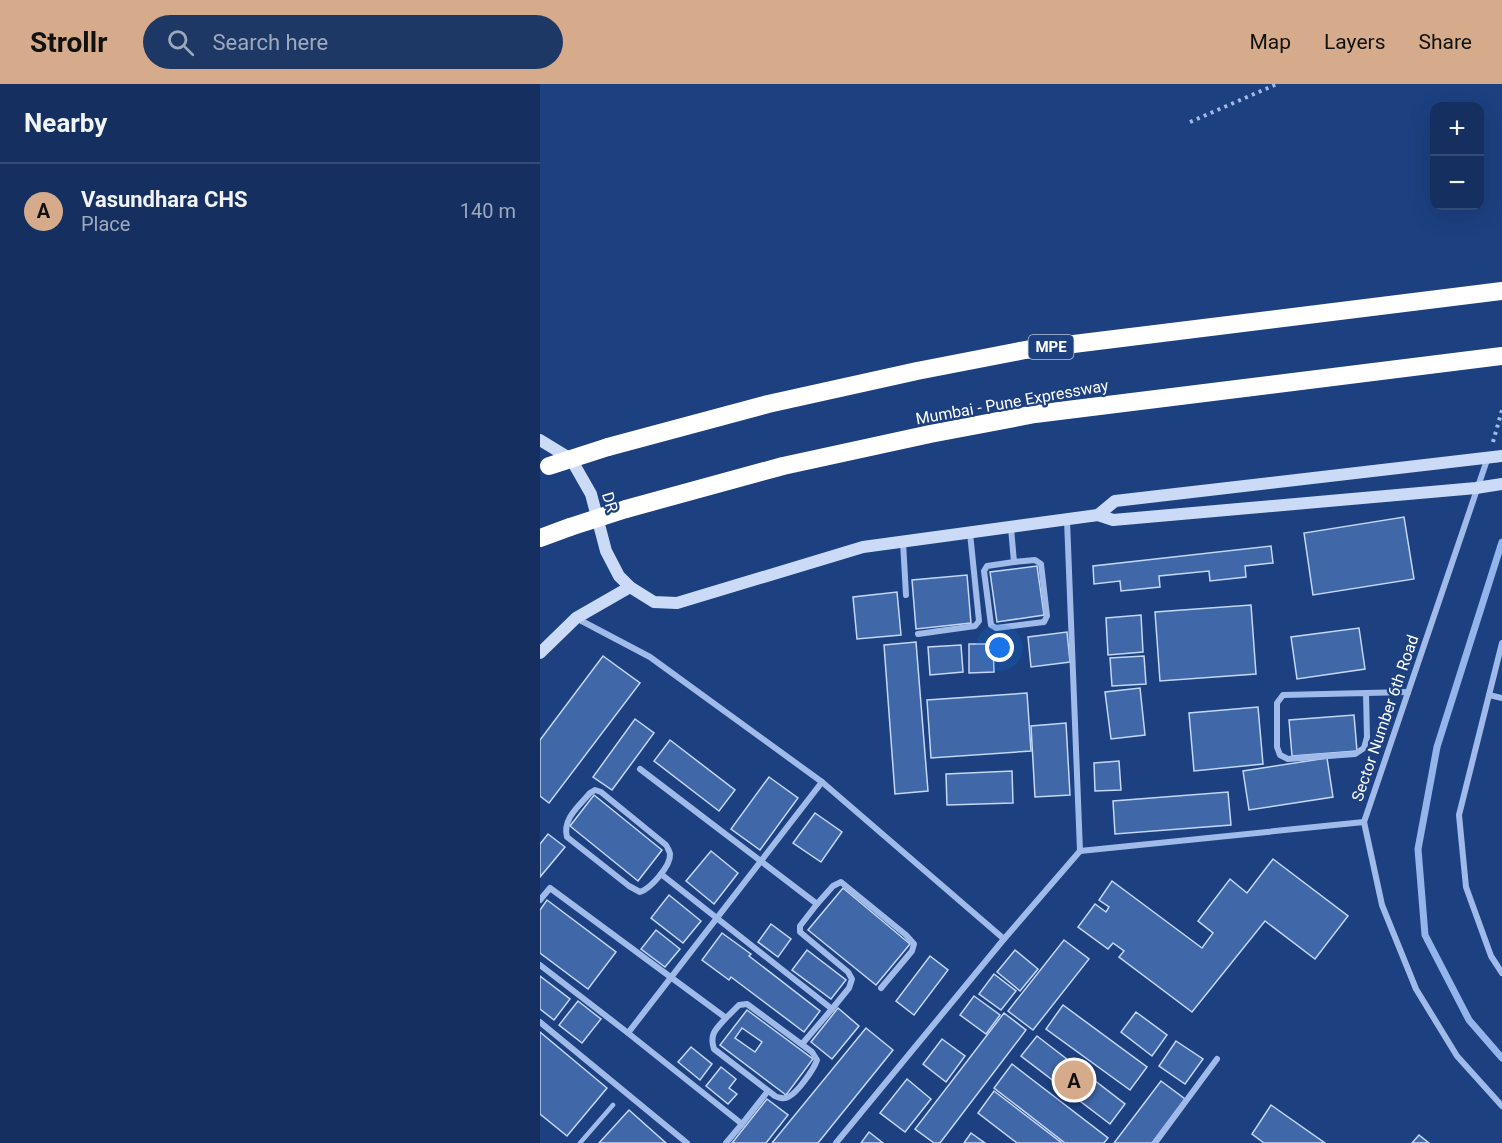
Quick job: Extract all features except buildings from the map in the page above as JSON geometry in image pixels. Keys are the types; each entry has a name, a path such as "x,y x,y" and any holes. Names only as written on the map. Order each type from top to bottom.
{"highway":[{"name":"MPE","path":"545,468 608,447 768,404 917,371 1025,351 1502,291"},
{"name":"Mumbai - Pune Expressway","path":"540,538 627,509 783,466 1035,414 1495,357"}],"main road":[{"name":"DR","path":"540,440 571,459 591,494 606,551 619,576 630,587"},
{"path":"1098,515 1114,501 1502,456"},
{"path":"540,653 576,618 630,587 654,602 677,603 863,547 1098,515 1113,520 1500,484"}],"street":[{"name":"Sector Number 6th Road","path":"1488,457 1364,822 1382,905 1416,988 1457,1056 1502,1106"},
{"path":"836,1143 1004,939 1080,851 1067,520"},
{"path":"1011,528 1014,562"},
{"path":"918,634 975,627 979,621 970,533"},
{"path":"903,542 906,595"},
{"path":"1035,560 1041,564 1047,616 1044,622 996,628 991,625 984,571 987,566 1014,562 1035,560"},
{"path":"576,618 650,657 822,782 1004,939"},
{"path":"1502,643 1459,815 1466,887 1491,956 1502,973"},
{"path":"1366,693 1367,737 1364,748 1355,753 1288,759 1280,755 1277,747 1277,703 1283,695 1366,693 1408,692"},
{"path":"1489,695 1502,698"},
{"path":"640,769 817,904"},
{"path":"628,1033 822,782"},
{"path":"595,790 601,792 666,845 670,853 668,864 661,874 647,890 640,892 567,837 564,829 566,821 590,793 595,790"},
{"path":"1080,851 1364,822"},
{"path":"661,874 832,1009"},
{"path":"802,1044 849,988 852,978 848,972 800,932 800,926 817,904 832,886 841,882 914,944 912,951 881,988"},
{"path":"540,900 550,888 726,1018"},
{"path":"540,964 742,1124"},
{"path":"747,1004 802,1044 812,1052 817,1060 815,1067 792,1096 785,1099 775,1096 714,1049 711,1040 715,1031 739,1005 747,1004"},
{"path":"540,1022 687,1143"},
{"path":"1155,1143 1217,1059"},
{"path":"726,1143 768,1091"}],"lane":[{"path":"580,1143 613,1105"}],"path":[{"path":"1190,122 1277,84"},
{"path":"1488,457 1502,410"}],"waterway":[{"path":"1502,542 1437,747 1418,849 1425,935 1469,1020 1502,1058"}],"place":[{"name":"Vasundhara CHS","path":"1074,1080"}]}
